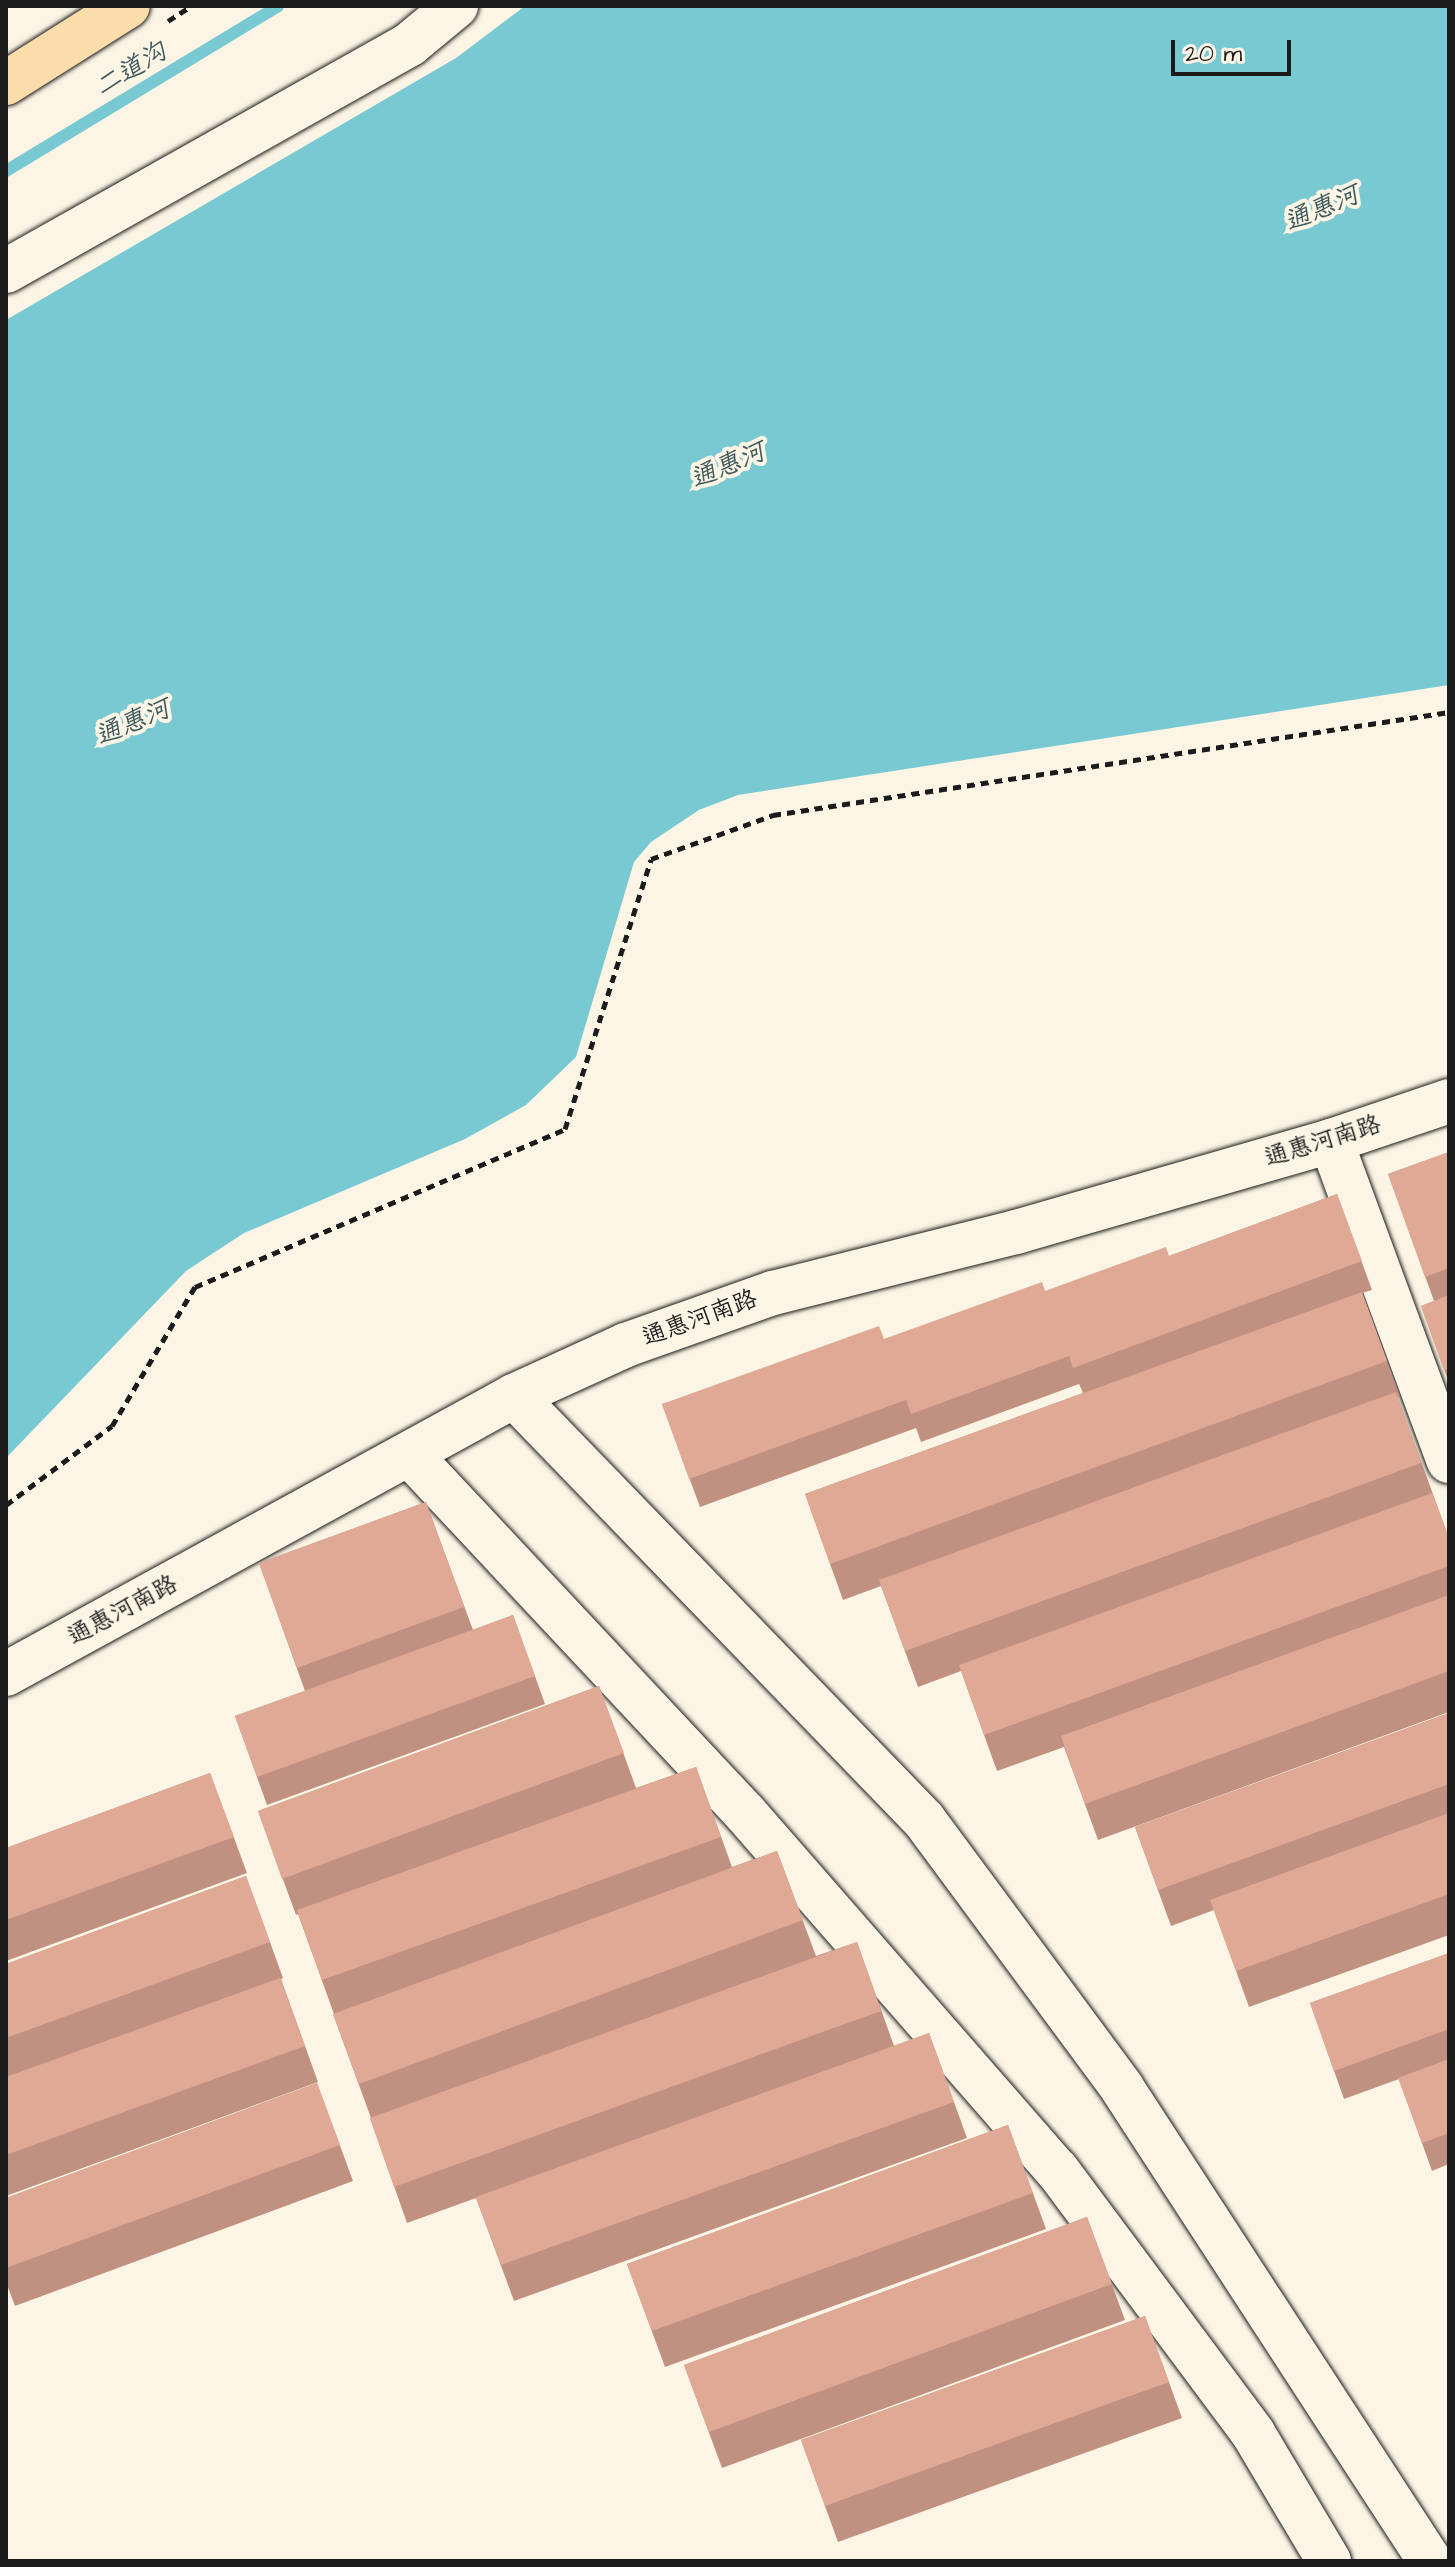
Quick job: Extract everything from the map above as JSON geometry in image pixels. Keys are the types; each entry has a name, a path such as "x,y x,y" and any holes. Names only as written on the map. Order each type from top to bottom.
{"main road":[{"path":"6,83 128,6"}],"street":[{"path":"6,271 410,44 456,6"},
{"name":"通惠河南路","path":"6,1674 411,1456 514,1396 626,1345 773,1293 1016,1232 1331,1141 1449,1101"},
{"path":"1331,1141 1449,1461"},
{"path":"514,1396 924,1820 1122,2088 1430,2561"},
{"path":"411,1456 746,1814 1057,2170 1253,2433 1329,2561"}],"path":[{"path":"6,1505 112,1426 195,1287 565,1129 651,859 773,815 1449,712"}],"water":[{"name":"通惠河","path":"525,6 1449,6 1449,685 738,795 699,810 651,842 634,862 576,1057 526,1105 465,1139 244,1233 186,1271 6,1458 6,320 456,58"}],"building":[{"path":"1449,1152 1449,1268 1425,1277 1388,1174"},
{"path":"1337,1194 1362,1261 1073,1368 1069,1356 911,1414 906,1400 689,1479 662,1404 879,1326 884,1339 1042,1282 1045,1291 1166,1247 1169,1256"},
{"path":"1362,1292 1387,1361 830,1564 805,1494"},
{"path":"1449,1295 1449,1369 1444,1370 1421,1306"},
{"path":"1396,1392 1421,1463 905,1651 879,1580"},
{"path":"1432,1493 1449,1538 1449,1566 984,1735 959,1665"},
{"path":"426,1502 464,1607 297,1668 259,1563"},
{"path":"1449,1595 1449,1671 1085,1804 1061,1736"},
{"path":"513,1615 535,1676 257,1777 235,1716"},
{"path":"599,1686 624,1753 282,1879 258,1811"},
{"path":"1449,1713 1449,1784 1158,1890 1135,1827"},
{"path":"696,1767 721,1837 322,1980 297,1910"},
{"path":"210,1773 234,1837 6,1920 6,1848"},
{"path":"1449,1813 1449,1894 1236,1971 1210,1900"},
{"path":"777,1851 803,1920 359,2084 333,2014"},
{"path":"246,1876 270,1942 6,2038 6,1964"},
{"path":"857,1942 881,2011 394,2187 370,2118"},
{"path":"1449,1953 1449,2029 1334,2071 1310,2003"},
{"path":"280,1978 305,2046 6,2155 6,2077"},
{"path":"929,2033 954,2102 501,2265 476,2197"},
{"path":"1449,2059 1449,2133 1422,2143 1398,2078"},
{"path":"317,2083 340,2145 6,2268 6,2198"},
{"path":"1008,2125 1033,2193 652,2331 627,2264"},
{"path":"1087,2217 1112,2284 709,2432 684,2365"},
{"path":"1145,2316 1169,2382 825,2506 801,2440"}],"waterway":[{"name":"二道沟","path":"6,171 278,6"}]}
